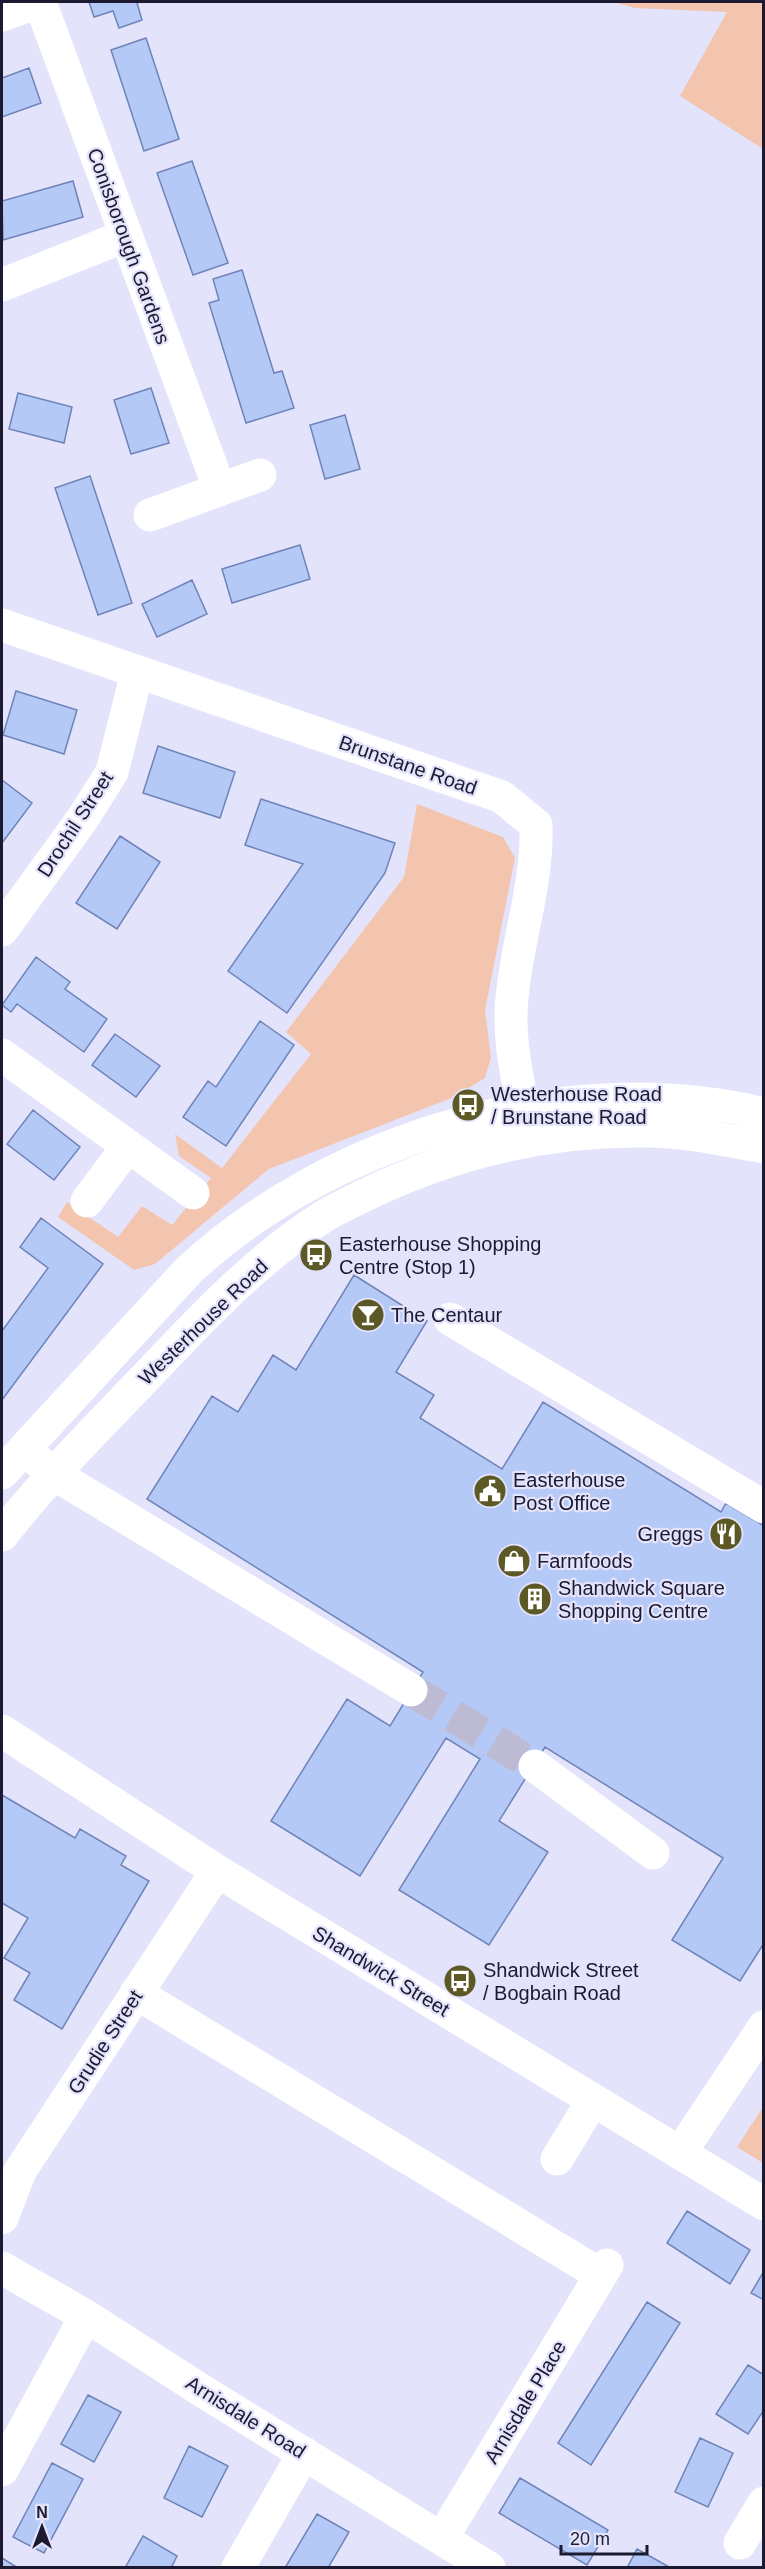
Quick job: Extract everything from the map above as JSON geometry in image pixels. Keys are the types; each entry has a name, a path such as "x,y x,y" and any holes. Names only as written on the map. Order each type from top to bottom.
{"street":[{"path":"2,15 39,2"},
{"name":"Conisborough Gardens","path":"39,2 220,490"},
{"path":"2,285 125,236"},
{"path":"150,515 260,475"},
{"name":"Brunstane Road","path":"2,625 502,797 536,825 536,866 512,998 511,1041 523,1108"},
{"name":"Drochil Street","path":"2,930 83,818 112,772 137,673"},
{"path":"2,1055 194,1193"},
{"name":"Westerhouse Road","path":"2,1473 209,1251 280,1199 351,1162 418,1136 523,1108 591,1100 667,1099 764,1114"},
{"name":"Westerhouse Road","path":"6,1518 54,1474 219,1300 259,1265 327,1214 405,1176 506,1143 604,1132 647,1131 764,1147"},
{"path":"87,1201 128,1146"},
{"path":"450,1318 764,1507"},
{"path":"25,1449 54,1474 411,1690"},
{"name":"Shandwick Street","path":"2,1731 217,1871 764,2204"},
{"path":"535,1766 653,1853"},
{"name":"Grudie Street","path":"2,2218 11,2164 136,1993 217,1871"},
{"name":"Arnisdale Place","path":"136,1993 604,2270 442,2538"},
{"path":"680,2153 764,2027"},
{"path":"556,2159 593,2100"},
{"name":"Arnisdale Road","path":"2,2268 86,2316 489,2568"},
{"path":"2,2470 86,2316"},
{"path":"238,2568 304,2453"},
{"path":"740,2543 764,2503"}],"shaded area":[{"path":"614,2 763,2 763,149 680,96 727,12 634,8"},
{"path":"417,804 503,837 515,858 485,1010 491,1058 485,1078 454,1097 269,1169 155,1264 134,1270 58,1217 67,1202 118,1237 142,1206 172,1225 211,1178 179,1156 175,1134 222,1168 311,1054 286,1032 404,877"},
{"path":"763,2107 763,2163 737,2147"}],"building":[{"path":"89,2 140,2 137,3 142,20 119,28 113,11 94,17"},
{"path":"146,38 179,139 144,151 111,50"},
{"path":"29,68 41,103 2,117 2,78"},
{"path":"192,161 228,263 193,275 157,173"},
{"path":"73,181 83,217 3,240 2,201"},
{"path":"242,270 274,373 282,371 294,408 246,423 209,303 219,300 213,279"},
{"path":"151,388 169,443 131,454 114,400"},
{"path":"18,393 72,407 64,443 9,429"},
{"path":"345,415 360,469 325,479 310,425"},
{"path":"90,476 132,603 98,615 55,488"},
{"path":"300,545 310,579 232,603 222,569"},
{"path":"192,580 207,614 157,637 142,604"},
{"path":"16,691 77,710 64,754 3,735"},
{"path":"158,746 235,772 220,818 143,793"},
{"path":"2,780 32,803 2,843"},
{"path":"261,799 395,843 385,873 287,1013 228,971 303,864 245,845"},
{"path":"120,836 160,862 117,929 76,903"},
{"path":"36,957 70,982 65,989 107,1019 84,1052 17,1004 11,1012 2,1005"},
{"path":"260,1021 294,1045 226,1146 183,1117 208,1081 216,1087"},
{"path":"115,1034 160,1066 136,1097 92,1065"},
{"path":"33,1110 80,1147 54,1180 7,1144"},
{"path":"41,1218 103,1264 2,1400 2,1331 48,1268 20,1247"},
{"name":"Shandwick Square Shopping Centre","path":"354,1275 427,1321 396,1372 434,1395 420,1418 502,1469 543,1402 721,1512 726,1503 764,1526 764,1943 740,1981 672,1940 723,1858 545,1747 499,1821 548,1852 489,1945 399,1890 480,1759 446,1738 360,1876 271,1821 347,1699 390,1726 423,1672 147,1499 212,1396 238,1412 273,1355 296,1370"},
{"path":"2,1795 75,1838 80,1829 126,1856 121,1865 149,1881 62,2029 14,2000 30,1973 4,1958 28,1918 2,1903"},
{"path":"687,2211 750,2250 730,2284 667,2243"},
{"path":"764,2271 764,2300 751,2293"},
{"path":"647,2302 680,2323 591,2465 558,2443"},
{"path":"748,2365 764,2375 764,2410 748,2434 716,2414"},
{"path":"88,2395 121,2412 94,2462 61,2444"},
{"path":"700,2438 733,2453 708,2507 675,2492"},
{"path":"189,2446 228,2466 202,2517 164,2498"},
{"path":"52,2463 83,2479 44,2553 13,2537"},
{"path":"520,2478 608,2530 587,2565 499,2513"},
{"path":"317,2514 349,2532 328,2568 285,2568"},
{"path":"143,2536 177,2556 171,2568 125,2568"},
{"path":"637,2549 671,2568 627,2568"},
{"path":"2,2558 18,2568 2,2568"}],"tunnel":[{"path":"411,1690 535,1766"}],"place":[{"name":"Westerhouse Road / Brunstane Road","path":"468,1105"},
{"name":"Easterhouse Shopping Centre (Stop 1)","path":"316,1255"},
{"name":"The Centaur","path":"368,1315"},
{"name":"Easterhouse Post Office","path":"490,1491"},
{"name":"Greggs","path":"726,1534"},
{"name":"Farmfoods","path":"514,1561"},
{"name":"Shandwick Square Shopping Centre","path":"535,1599"},
{"name":"Shandwick Street / Bogbain Road","path":"460,1981"}]}
